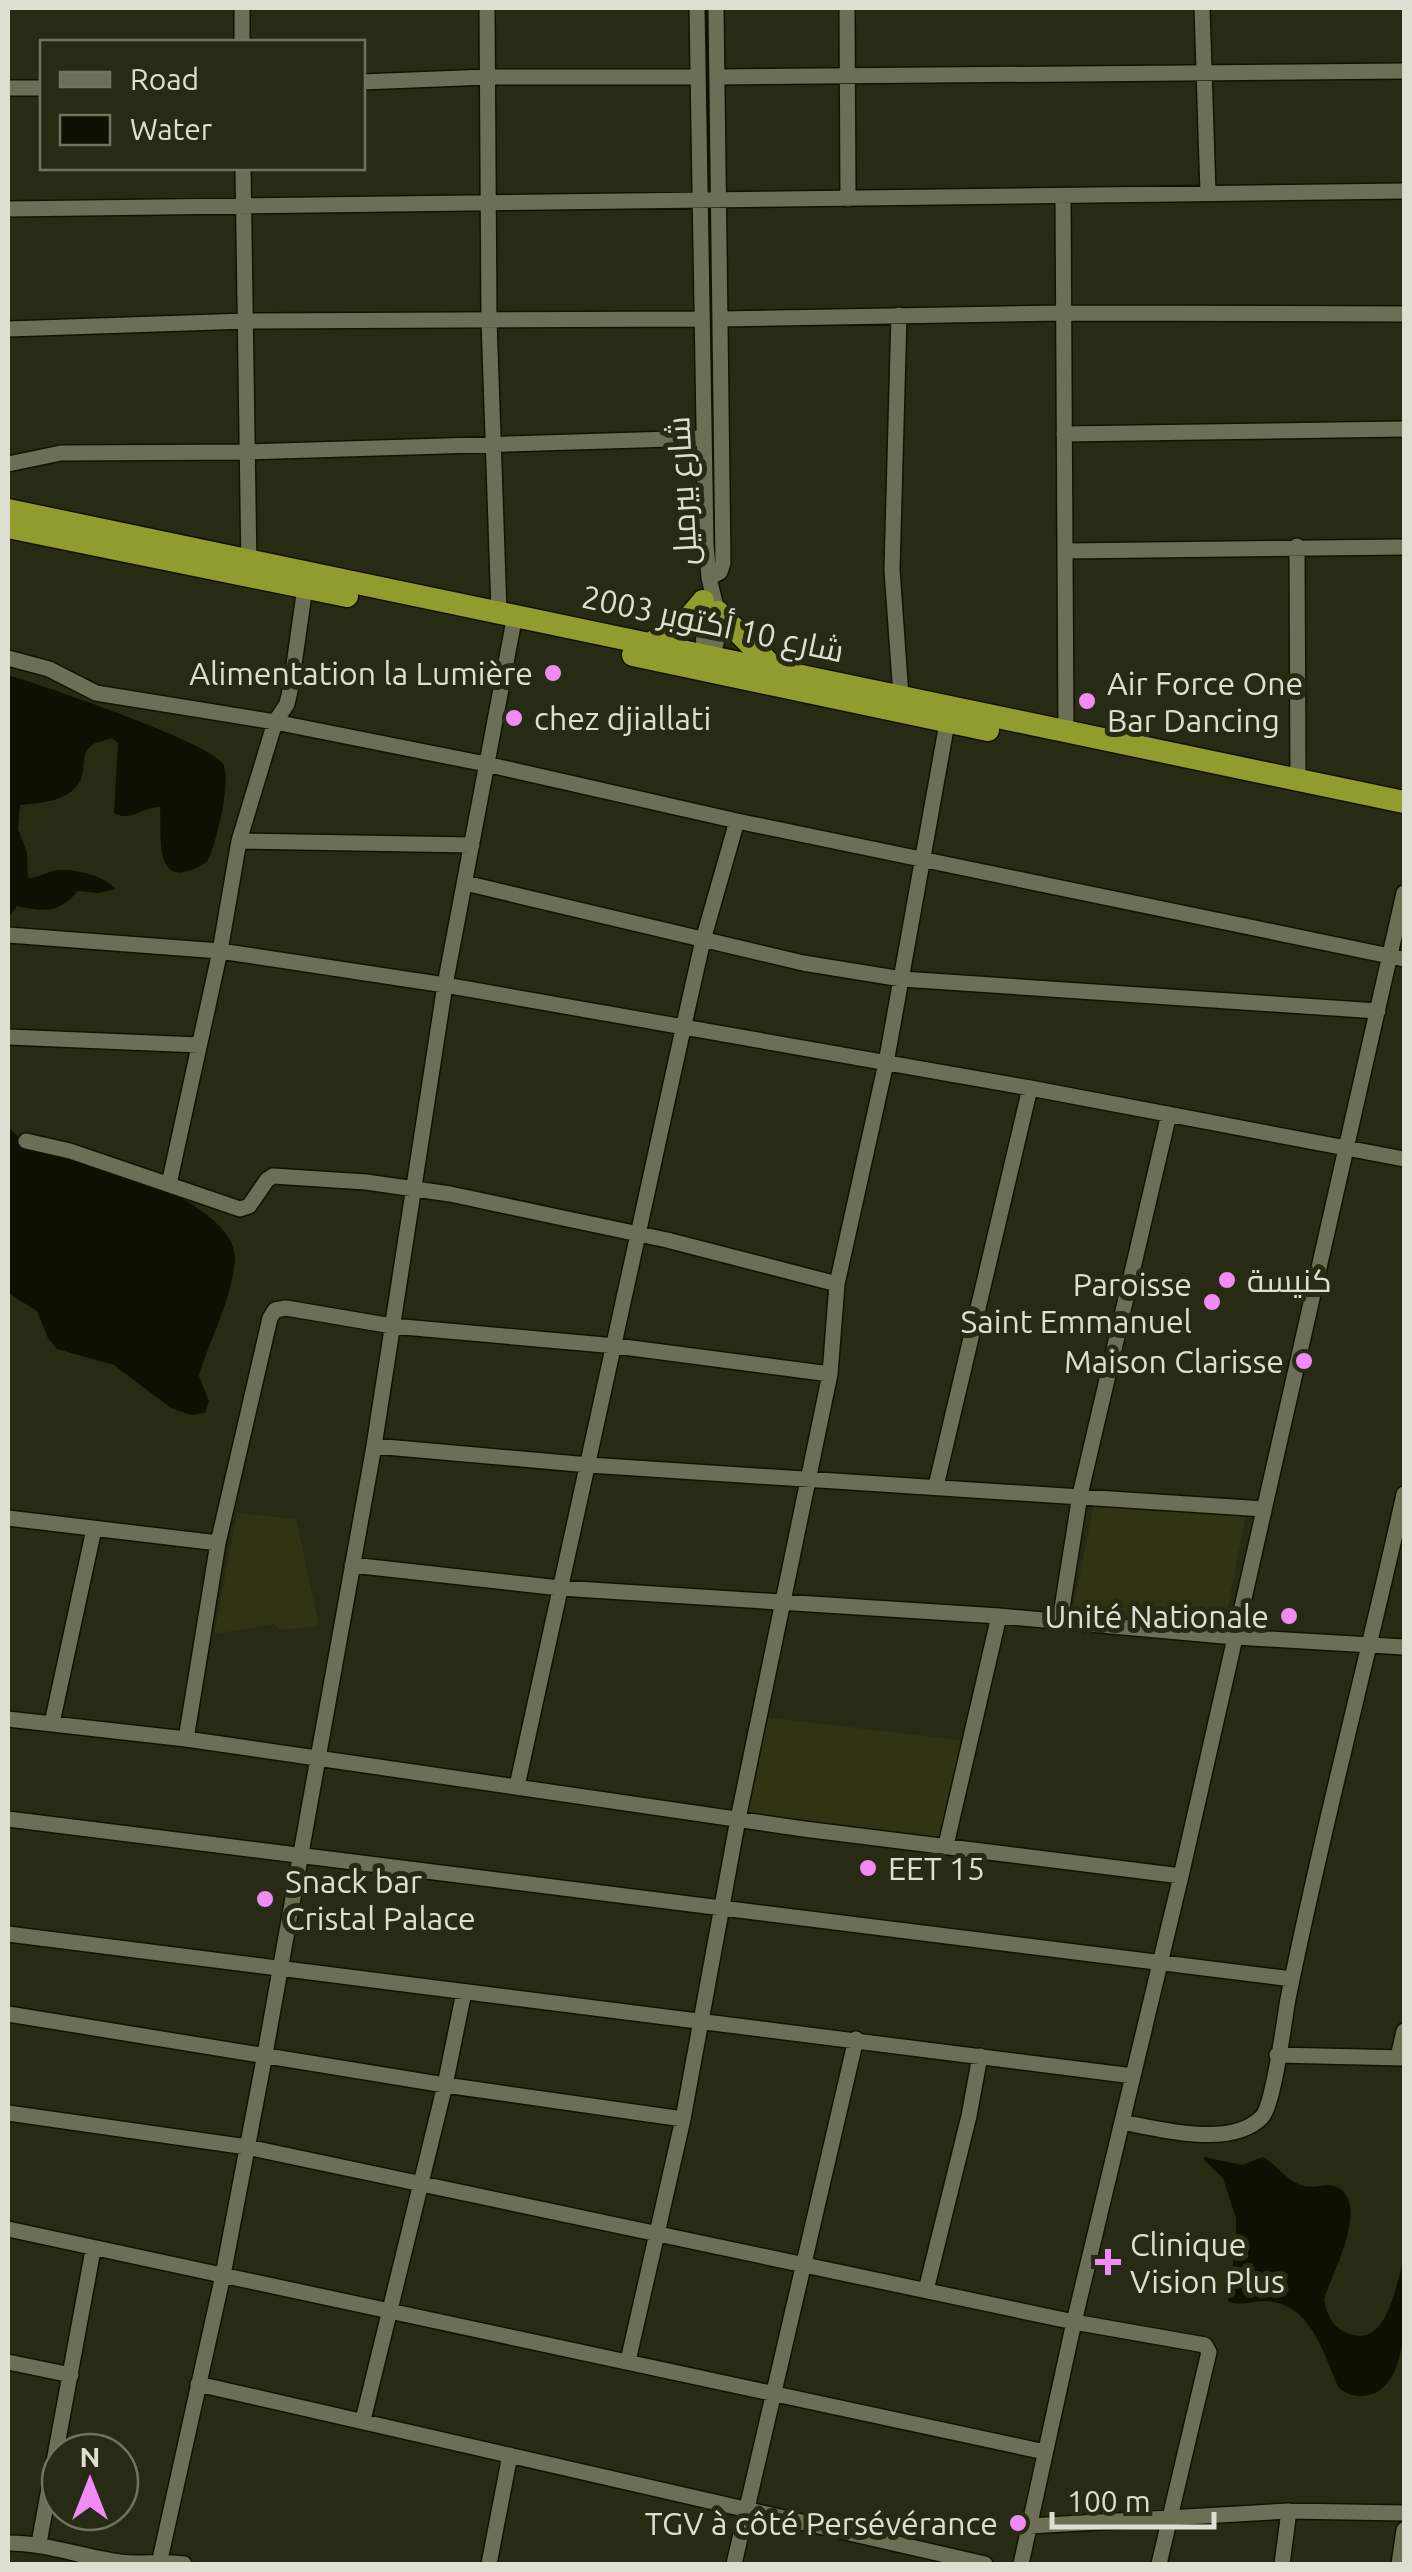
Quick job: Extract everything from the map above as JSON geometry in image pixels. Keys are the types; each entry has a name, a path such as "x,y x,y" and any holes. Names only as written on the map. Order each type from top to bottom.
{"highway":[{"name":"شارع 10 أكتوبر 2003","path":"8,510 249,567 305,588 651,644 707,663 774,668 901,696 949,714 1066,731 1404,802"},
{"name":"شارع 10 أكتوبر 2003","path":"8,527 249,567 509,619 1404,817"},
{"path":"651,644 681,627 710,597 774,668"}],"street":[{"path":"242,8 242,40"},
{"path":"160,2562 223,2275 281,1966 374,1446 445,985 466,883 509,619 493,445 487,8"},
{"name":"شارع بيرميل","path":"697,8 710,597"},
{"name":"شارع بيرميل","path":"710,597 723,563 716,8"},
{"path":"848,8 848,199"},
{"path":"1202,8 1208,194"},
{"path":"717,77 1404,71"},
{"path":"365,82 487,77 698,77"},
{"path":"8,88 40,88"},
{"path":"243,170 249,567"},
{"path":"8,208 1404,192"},
{"path":"1063,196 1066,731"},
{"path":"720,319 1064,313 1404,314"},
{"path":"899,316 892,534 901,696"},
{"path":"8,329 246,321 702,318"},
{"path":"1064,434 1404,429"},
{"path":"8,464 60,453 248,452 704,438"},
{"path":"1297,546 1298,780"},
{"path":"1065,551 1404,546"},
{"path":"169,1184 220,952 239,841 275,722 291,686 305,588"},
{"path":"707,663 720,634 710,597"},
{"path":"8,658 49,669 96,693 275,722 486,764 738,821 1398,957"},
{"path":"628,2361 683,2119 720,1908 830,1374 837,1284 886,1063 949,714"},
{"path":"517,1786 703,940 738,821"},
{"path":"239,841 472,845"},
{"path":"466,883 802,963 902,979 1378,1011"},
{"path":"1020,2564 1378,1011 1398,957 1404,894"},
{"path":"8,934 220,952 445,985 1030,1088 1404,1160"},
{"path":"8,1037 198,1044"},
{"path":"936,1486 1030,1088"},
{"path":"1060,1622 1080,1495 1169,1114"},
{"path":"26,1141 70,1151 240,1209 249,1206 273,1176 412,1188 639,1234 837,1284"},
{"path":"186,1739 218,1543 275,1310 286,1308 392,1326 616,1346 830,1374"},
{"path":"374,1446 589,1465 1264,1509"},
{"path":"1122,2122 1186,2134 1226,2133 1264,2115 1269,2104 1292,1980 1404,1494"},
{"path":"8,1518 218,1543"},
{"path":"52,1723 94,1529"},
{"path":"352,1565 560,1588 1404,1647"},
{"path":"946,1845 1000,1616"},
{"path":"8,1719 186,1739 1181,1876"},
{"path":"8,1819 1292,1980"},
{"path":"8,1934 1133,2076"},
{"path":"363,2420 464,1992"},
{"path":"8,2014 683,2119"},
{"path":"1277,2055 1401,2058 1404,2031"},
{"path":"734,2564 856,2039"},
{"path":"926,2290 980,2056"},
{"path":"8,2113 246,2148 1074,2322 1197,2342 1209,2352 1159,2564"},
{"path":"8,2229 1044,2452"},
{"path":"38,2543 93,2250"},
{"path":"8,2362 71,2375"},
{"path":"198,2384 985,2564"},
{"path":"489,2564 510,2455"},
{"path":"1030,2526 1289,2511 1404,2512"},
{"path":"1282,2564 1289,2511"},
{"path":"1399,2564 1404,2530"},
{"path":"8,2543 38,2543 85,2560 184,2564"}],"shaded area":[{"path":"1094,1504 1246,1515 1225,1622 1072,1613"},
{"path":"237,1513 296,1519 319,1626 281,1630 273,1624 214,1634"},
{"path":"764,1717 966,1741 942,1840 745,1814"}],"water":[{"path":"8,675 158,729 189,742 223,764 224,798 207,862 189,871 168,868 161,847 160,807 126,816 114,813 118,743 112,738 93,744 86,751 81,780 68,794 20,805 18,829 27,853 28,878 57,870 75,871 99,877 116,889 98,893 78,891 56,908 17,906 8,918"},
{"path":"8,1126 18,1136 48,1151 119,1170 163,1188 196,1207 224,1232 235,1259 225,1304 199,1376 209,1401 205,1413 191,1415 171,1408 114,1365 57,1349 37,1311 8,1293"},
{"path":"1204,2157 1242,2165 1263,2157 1296,2183 1335,2186 1347,2197 1350,2225 1324,2299 1330,2318 1345,2332 1359,2336 1380,2325 1404,2261 1403,2338 1393,2375 1383,2388 1361,2396 1339,2388 1314,2334 1295,2311 1267,2301 1228,2301 1236,2250 1236,2218 1223,2178"}],"waterway":[{"path":"706,8 709,193"},
{"path":"709,202 710,318"}],"place":[{"name":"Alimentation la Lumière","path":"553,673"},
{"name":"Air Force One Bar Dancing","path":"1087,701"},
{"name":"chez djiallati","path":"514,718"},
{"name":"كنيسة","path":"1227,1280"},
{"name":"Paroisse Saint Emmanuel","path":"1212,1302"},
{"name":"Maison Clarisse","path":"1304,1361"},
{"name":"Unité Nationale","path":"1289,1616"},
{"name":"EET 15","path":"868,1868"},
{"name":"Snack bar Cristal Palace","path":"265,1899"},
{"name":"Clinique Vision Plus","path":"1108,2262"},
{"name":"TGV à côté Persévérance","path":"1018,2523"}]}
